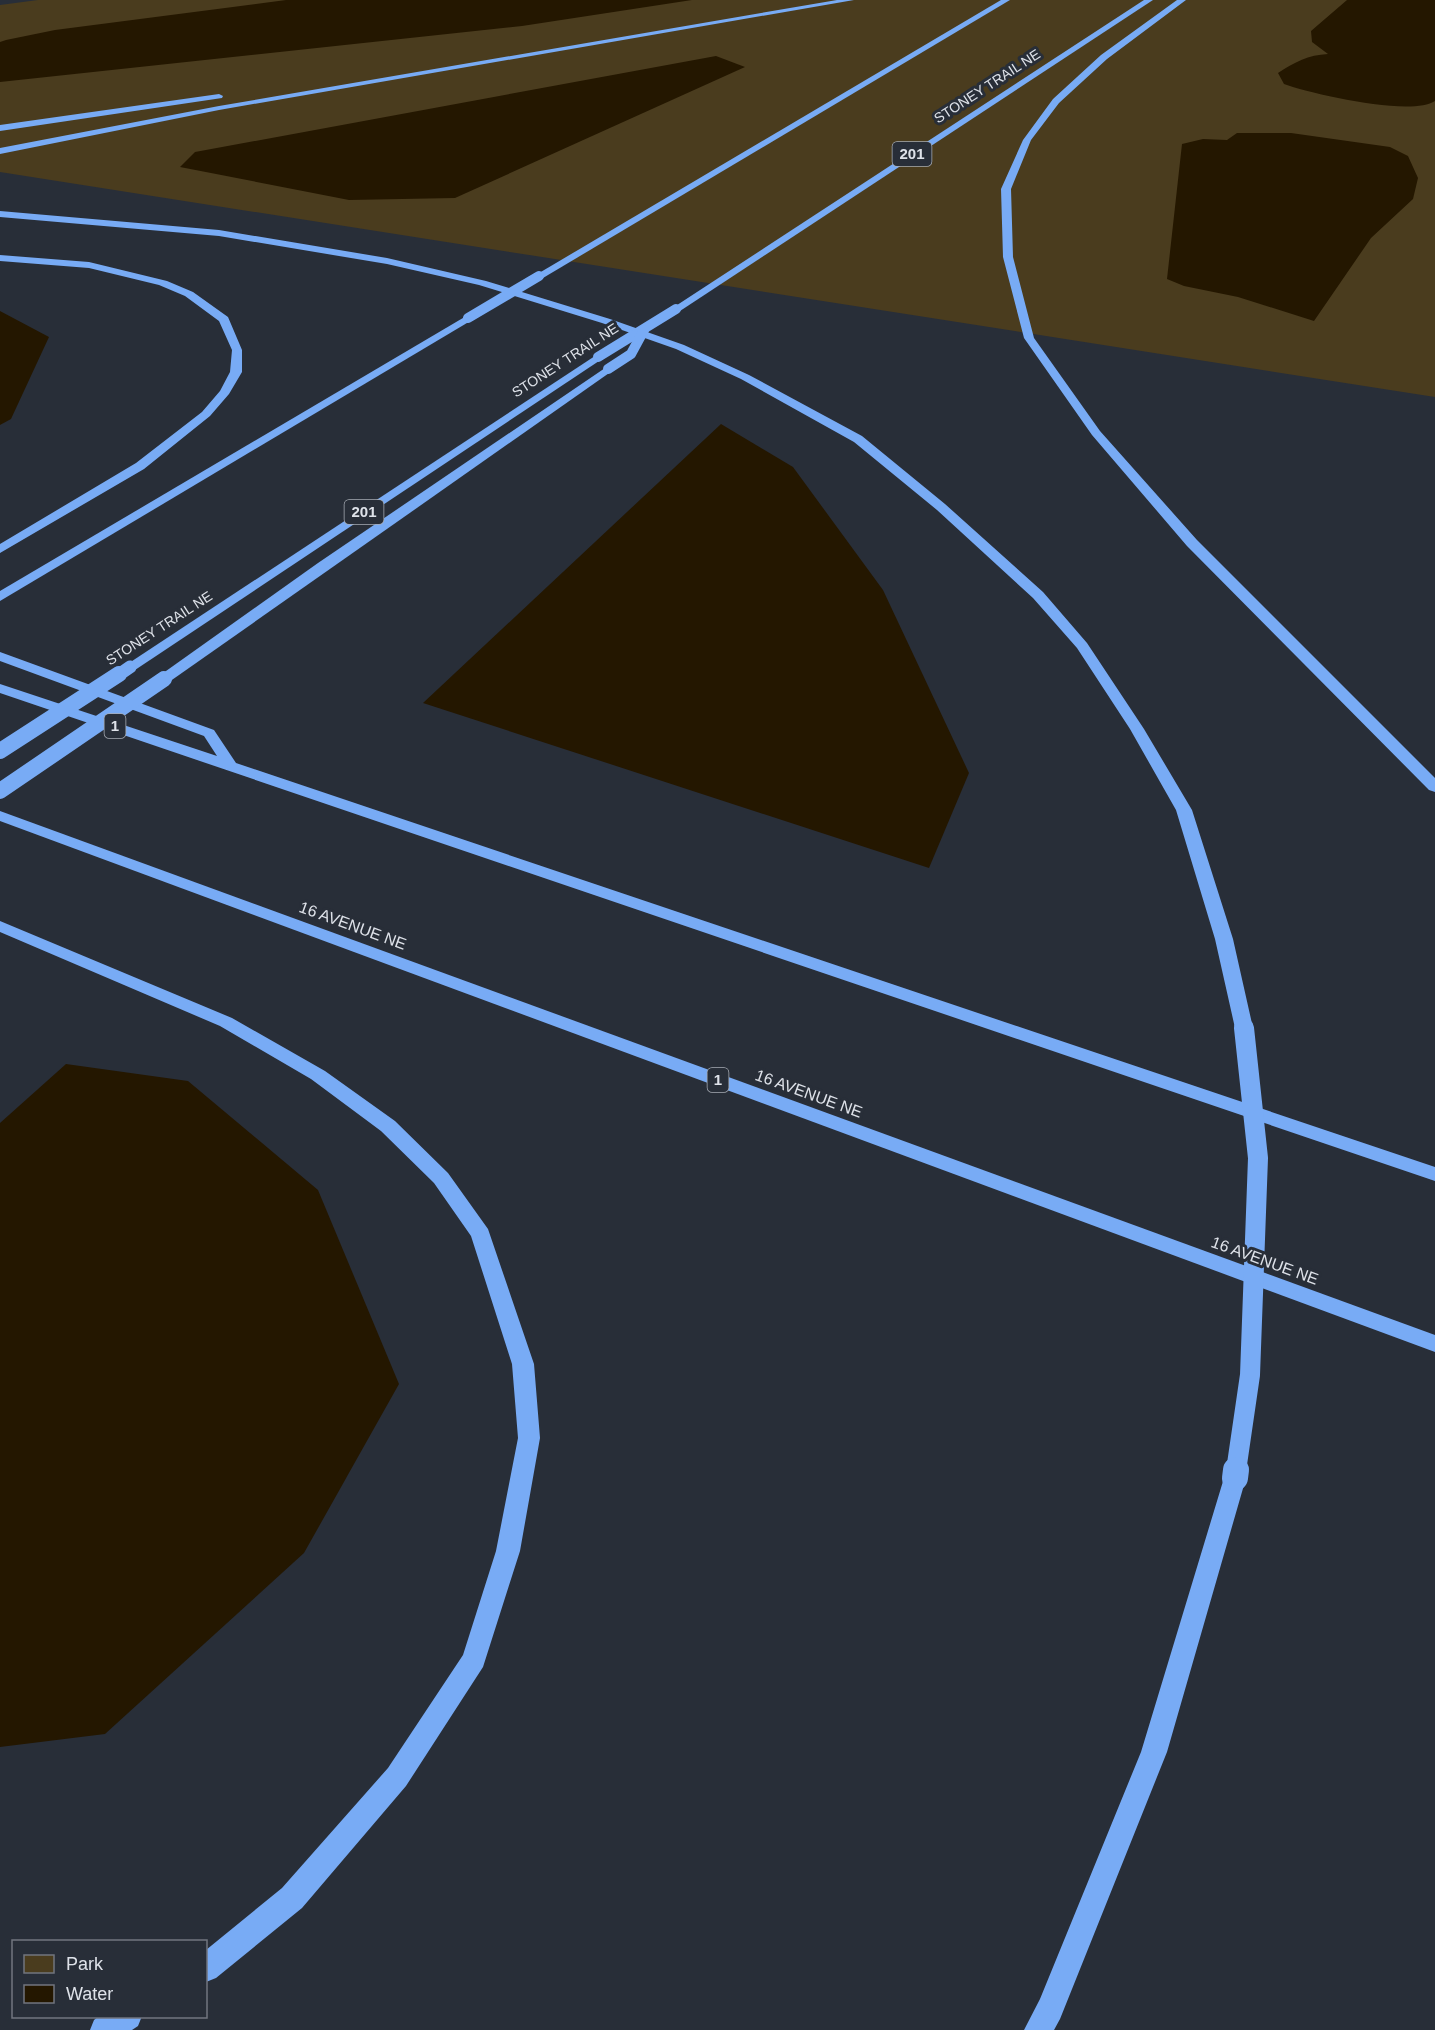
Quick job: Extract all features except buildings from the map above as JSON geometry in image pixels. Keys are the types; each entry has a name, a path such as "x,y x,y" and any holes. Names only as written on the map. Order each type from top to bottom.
{"highway":[{"path":"0,151 219,108 850,0"},
{"path":"0,597 1006,0"},
{"name":"STONEY TRAIL NE","path":"0,751 598,357 676,309 1149,0"},
{"path":"1182,0 1104,57 1056,101 1027,140 1006,189 1008,257 1029,338 1096,433 1192,543 1435,787"},
{"path":"440,60 727,17 761,16"},
{"path":"0,128 228,94"},
{"path":"0,214 219,233 387,261 482,283 606,321 680,347 745,377 858,439 941,507 1038,595 1082,646 1137,729 1185,810 1224,939 1244,1028 1258,1158 1251,1375 1235,1478 1154,1752 1050,2009 1038,2030"},
{"path":"0,258 89,264 163,283 189,294 224,319 237,350 236,372 225,392 197,421 140,466 0,549"},
{"path":"0,791 631,354 645,329"},
{"path":"0,656 209,733 230,765"},
{"name":"1","path":"0,688 1435,1174"},
{"name":"16 AVENUE NE","path":"0,816 1435,1344"},
{"path":"0,926 226,1022 318,1075 388,1126 441,1178 481,1234 524,1364 530,1438 508,1551 474,1659 397,1777 292,1898 207,1967"},
{"path":"104,2030 125,2018"}],"green space":[{"path":"38,0 1435,0 1435,397 0,172 0,5"}],"water":[{"path":"286,0 692,0 522,26 0,82 0,42 6,40 55,30"},
{"path":"1347,0 1435,0 1435,101 1423,105 1384,105 1338,98 1284,84 1278,73 1302,60 1328,54 1312,42 1311,31"},
{"path":"716,56 745,67 455,198 349,200 180,167 195,152"},
{"path":"1237,133 1291,133 1390,147 1408,156 1418,178 1413,199 1371,238 1314,321 1238,297 1184,286 1167,279 1182,144 1203,139 1227,140"},
{"path":"0,311 49,337 11,419 0,425"},
{"path":"721,424 793,467 883,590 969,773 929,868 423,703"},
{"path":"66,1064 188,1081 318,1190 399,1384 304,1553 105,1734 0,1747 0,1123"}]}
